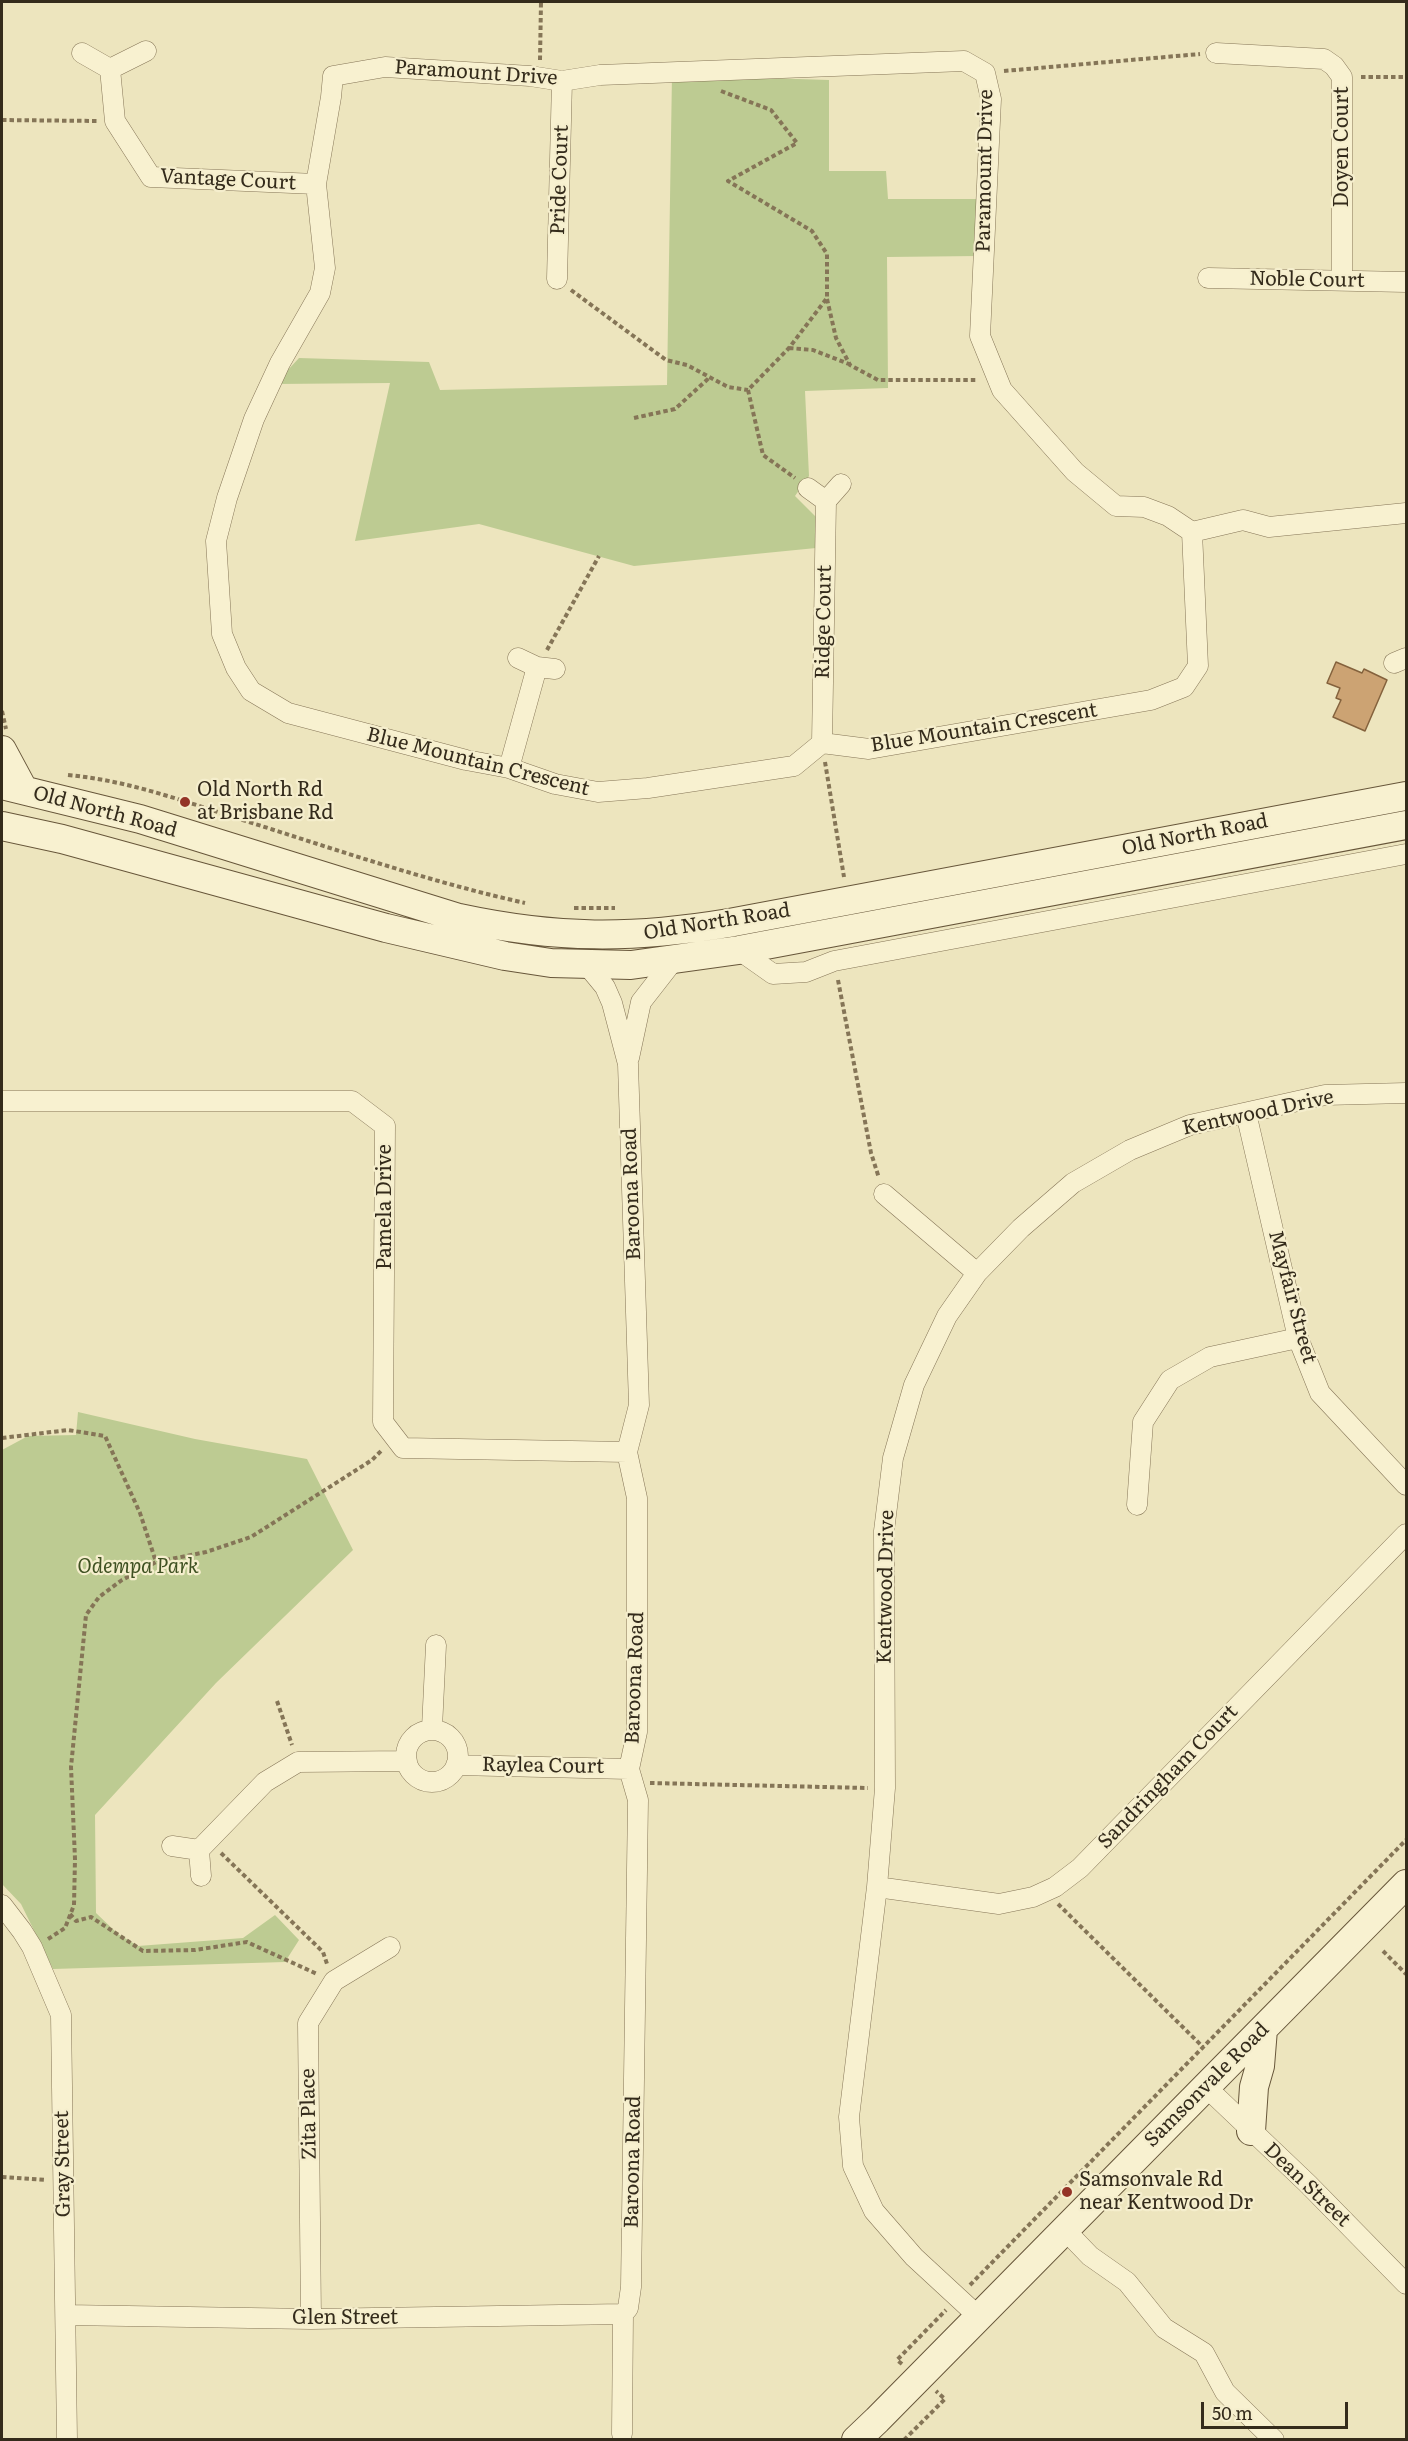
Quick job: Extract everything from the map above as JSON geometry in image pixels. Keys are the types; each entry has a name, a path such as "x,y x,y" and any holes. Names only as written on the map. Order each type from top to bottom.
{"main road":[{"path":"2,750 12,787"},
{"name":"Old North Road","path":"12,787 140,819 459,918 511,929 596,936 683,931 1407,796"},
{"name":"Old North Road","path":"2,826 62,839 450,945 551,963 631,965 673,961 739,950 1407,825"},
{"name":"Samsonvale Road","path":"856,2439 979,2318 1407,1884"},
{"path":"1251,2131 1254,2087 1260,2066 1263,2030"}],"street":[{"path":"82,53 110,69 146,51"},
{"name":"Doyen Court","path":"1215,53 1324,59 1334,66 1342,77 1342,279"},
{"name":"Paramount Drive","path":"316,184 333,76 385,67 530,76 562,81 600,75 964,61 985,73 991,99 980,336 1002,390 1075,472 1116,506 1144,507 1168,516 1192,532"},
{"name":"Vantage Court","path":"110,69 115,121 151,177 316,184"},
{"name":"Pride Court","path":"557,279 562,81"},
{"name":"Blue Mountain Crescent","path":"316,184 325,268 320,293 254,419 227,498 216,541 222,634 236,668 251,692 288,713 466,760 509,768 566,786 598,792 628,790 794,766 822,743 869,748 1151,700 1184,687 1198,666 1192,532"},
{"name":"Noble Court","path":"1208,278 1407,282"},
{"path":"808,488 826,501 841,484"},
{"name":"Ridge Court","path":"822,743 826,501"},
{"path":"1192,532 1243,520 1269,526 1407,513"},
{"path":"509,768 546,668 518,658"},
{"name":"Old North Road","path":"739,950 773,974 806,972 834,961 1407,854"},
{"name":"Baroona Road","path":"628,1064 641,1002 673,961"},
{"name":"Baroona Road","path":"586,964 605,987 612,1003 628,1064 639,1405 627,1452 637,1498 637,1732 632,1776 638,1800 631,2287 628,2308 623,2314 622,2434"},
{"name":"Kentwood Drive","path":"979,2318 914,2257 874,2211 854,2166 849,2117 877,1887 885,1788 884,1531 893,1458 914,1385 947,1316 977,1274 1021,1228 1073,1183 1130,1150 1190,1125 1325,1095 1407,1093"},
{"name":"Pamela Drive","path":"2,1101 352,1101 385,1126 383,1422 395,1438"},
{"name":"Mayfair Street","path":"1246,1113 1298,1338 1320,1393 1407,1485"},
{"path":"884,1194 977,1274"},
{"path":"1137,1505 1143,1422 1170,1380 1210,1357 1298,1338"},
{"path":"395,1438 403,1448 627,1452"},
{"name":"Sandringham Court","path":"877,1887 999,1904 1033,1897 1055,1887 1080,1868 1407,1534"},
{"path":"201,1876 203,1845 265,1782 298,1762 407,1761 404,1756 413,1736 432,1728 436,1645"},
{"name":"Raylea Court","path":"407,1761 412,1775 432,1783 451,1775 459,1756 452,1736 432,1728"},
{"name":"Raylea Court","path":"456,1765 632,1776"},
{"path":"172,1846 203,1845"},
{"name":"Gray Street","path":"2,1905 32,1947 61,2015 67,2439"},
{"name":"Zita Place","path":"311,2319 308,2023 334,1981 390,1947"},
{"name":"Dean Street","path":"1206,2087 1308,2184 1407,2284"},
{"path":"1065,2230 1090,2256 1127,2282 1164,2328 1204,2354 1225,2392 1274,2439"},
{"name":"Glen Street","path":"66,2315 311,2319 623,2314"}],"path":[{"path":"541,2 539,59 562,81"},
{"path":"985,73 1215,53"},
{"path":"711,70 710,86 771,110 797,142 728,181 812,231 827,254 827,298 836,338 850,365"},
{"path":"1342,77 1407,77"},
{"path":"2,120 115,121"},
{"path":"557,279 666,360 687,365 728,387 748,390"},
{"path":"748,390 789,348 827,298"},
{"path":"789,348 813,350 850,365 878,380 998,380"},
{"path":"634,418 675,409 710,377"},
{"path":"748,390 763,455 808,488"},
{"path":"546,668 598,556"},
{"path":"822,743 844,877"},
{"path":"59,774 106,779 168,794 330,849 473,892 530,904"},
{"path":"832,880 856,875"},
{"path":"563,908 618,908"},
{"path":"834,961 853,1050 871,1153 884,1194"},
{"path":"2,1438 68,1430 105,1436 140,1513 156,1562"},
{"path":"46,1940 65,1928 74,1905 75,1859 71,1767 86,1616 99,1597 122,1580 156,1562 206,1552 251,1537 372,1460 395,1438"},
{"path":"277,1701 298,1762"},
{"path":"632,1776 885,1788"},
{"path":"203,1845 322,1952 334,1981"},
{"path":"1064,1900 1058,1904 1203,2047"},
{"path":"70,1914 76,1921 91,1917 143,1951 195,1950 247,1942 334,1981"},
{"path":"1383,1951 1407,1974"},
{"path":"2,2177 62,2181"}],"green space":[{"path":"672,75 829,80 829,171 886,171 888,199 978,199 978,256 887,257 888,388 805,391 809,476 795,496 818,519 816,548 634,566 479,524 355,541 390,383 275,384 299,358 429,362 440,390 667,385"},
{"name":"Odempa Park","path":"78,1412 195,1439 307,1459 353,1550 216,1683 95,1815 96,1913 118,1934 138,1946 243,1938 275,1915 299,1940 285,1962 53,1969 21,1904 2,1884 2,1450 28,1436 76,1435"}],"building":[{"path":"1336,662 1362,673 1364,669 1387,680 1365,731 1333,717 1341,700 1336,698 1340,688 1327,683"}],"place":[{"name":"Old North Rd at Brisbane Rd","path":"185,802"},
{"name":"Samsonvale Rd near Kentwood Dr","path":"1067,2192"}]}
